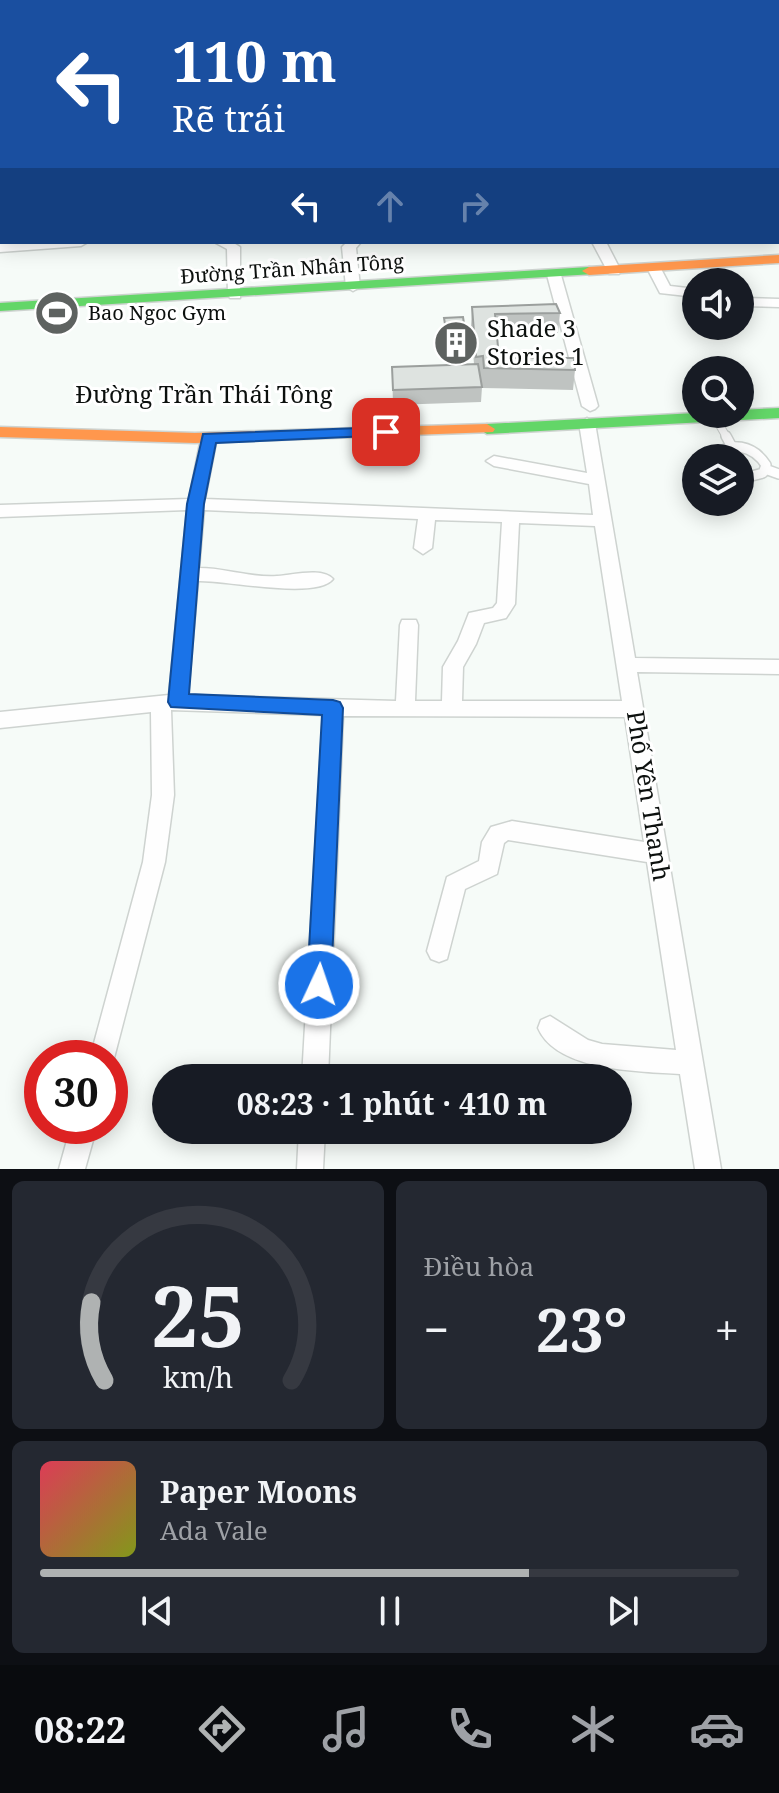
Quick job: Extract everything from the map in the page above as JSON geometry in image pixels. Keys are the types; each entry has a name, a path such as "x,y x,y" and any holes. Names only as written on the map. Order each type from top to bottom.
{"main road":[{"name":"Đường Trần Nhân Tông","path":"0,307 235,295 779,259"},
{"path":"754,398 779,397"},
{"name":"Đường Trần Thái Tông","path":"589,415 682,403"},
{"name":"Đường Trần Thái Tông","path":"754,415 779,413"},
{"name":"Đường Trần Thái Tông","path":"0,415 118,423 385,424"},
{"name":"Đường Trần Thái Tông","path":"0,432 119,438 209,438 385,424 589,415 682,416"}],"street":[{"path":"0,248 54,244"},
{"path":"226,244 233,247 235,295"},
{"path":"352,244 349,247 349,264 353,287"},
{"path":"600,244 614,271"},
{"path":"654,268 665,290 682,292"},
{"name":"Phố Yên Thanh","path":"554,275 589,415 603,521 708,1169"},
{"path":"754,302 779,303"},
{"path":"107,1040 146,896 158,835 170,702 190,575 196,504 209,438"},
{"path":"494,461 597,480"},
{"path":"0,511 196,504 603,521"},
{"path":"423,548 427,512"},
{"path":"452,707 453,667 467,644 472,624 476,618 499,613 506,604 511,516"},
{"path":"190,575 221,574 265,583 324,579"},
{"path":"405,708 409,625"},
{"path":"627,665 779,667"},
{"path":"0,720 170,702 333,708 634,709"},
{"path":"316,1064 333,708"},
{"path":"439,951 455,884 489,867 492,838 497,833 512,830 657,854"},
{"path":"550,1028 582,1050 602,1056 691,1063"},
{"path":"72,1169 79,1144"},
{"path":"310,1169 311,1144"}],"lane":[{"path":"754,452 764,460 765,469"},
{"path":"765,469 779,474"},
{"path":"754,477 765,469"}],"building":[{"path":"556,304 560,313 495,314 499,358 574,358 575,370 484,368 483,356 476,357 472,307"},
{"name":"Shade 3 Stories 1","path":"463,317 468,349 449,349 444,318"},
{"path":"478,364 482,387 393,390 392,367"}],"traffic: fast":[{"path":"0,307 589,271"},
{"path":"487,429 779,413"}],"traffic: slow":[{"path":"589,271 779,259"},
{"path":"0,432 195,438 487,429"}],"place":[{"name":"Bao Ngoc Gym","path":"57,313"},
{"name":"Shade 3 Stories 1","path":"456,343"}],"route":[{"path":"319,985 333,708 178,702 196,504 209,438 386,432"}]}
